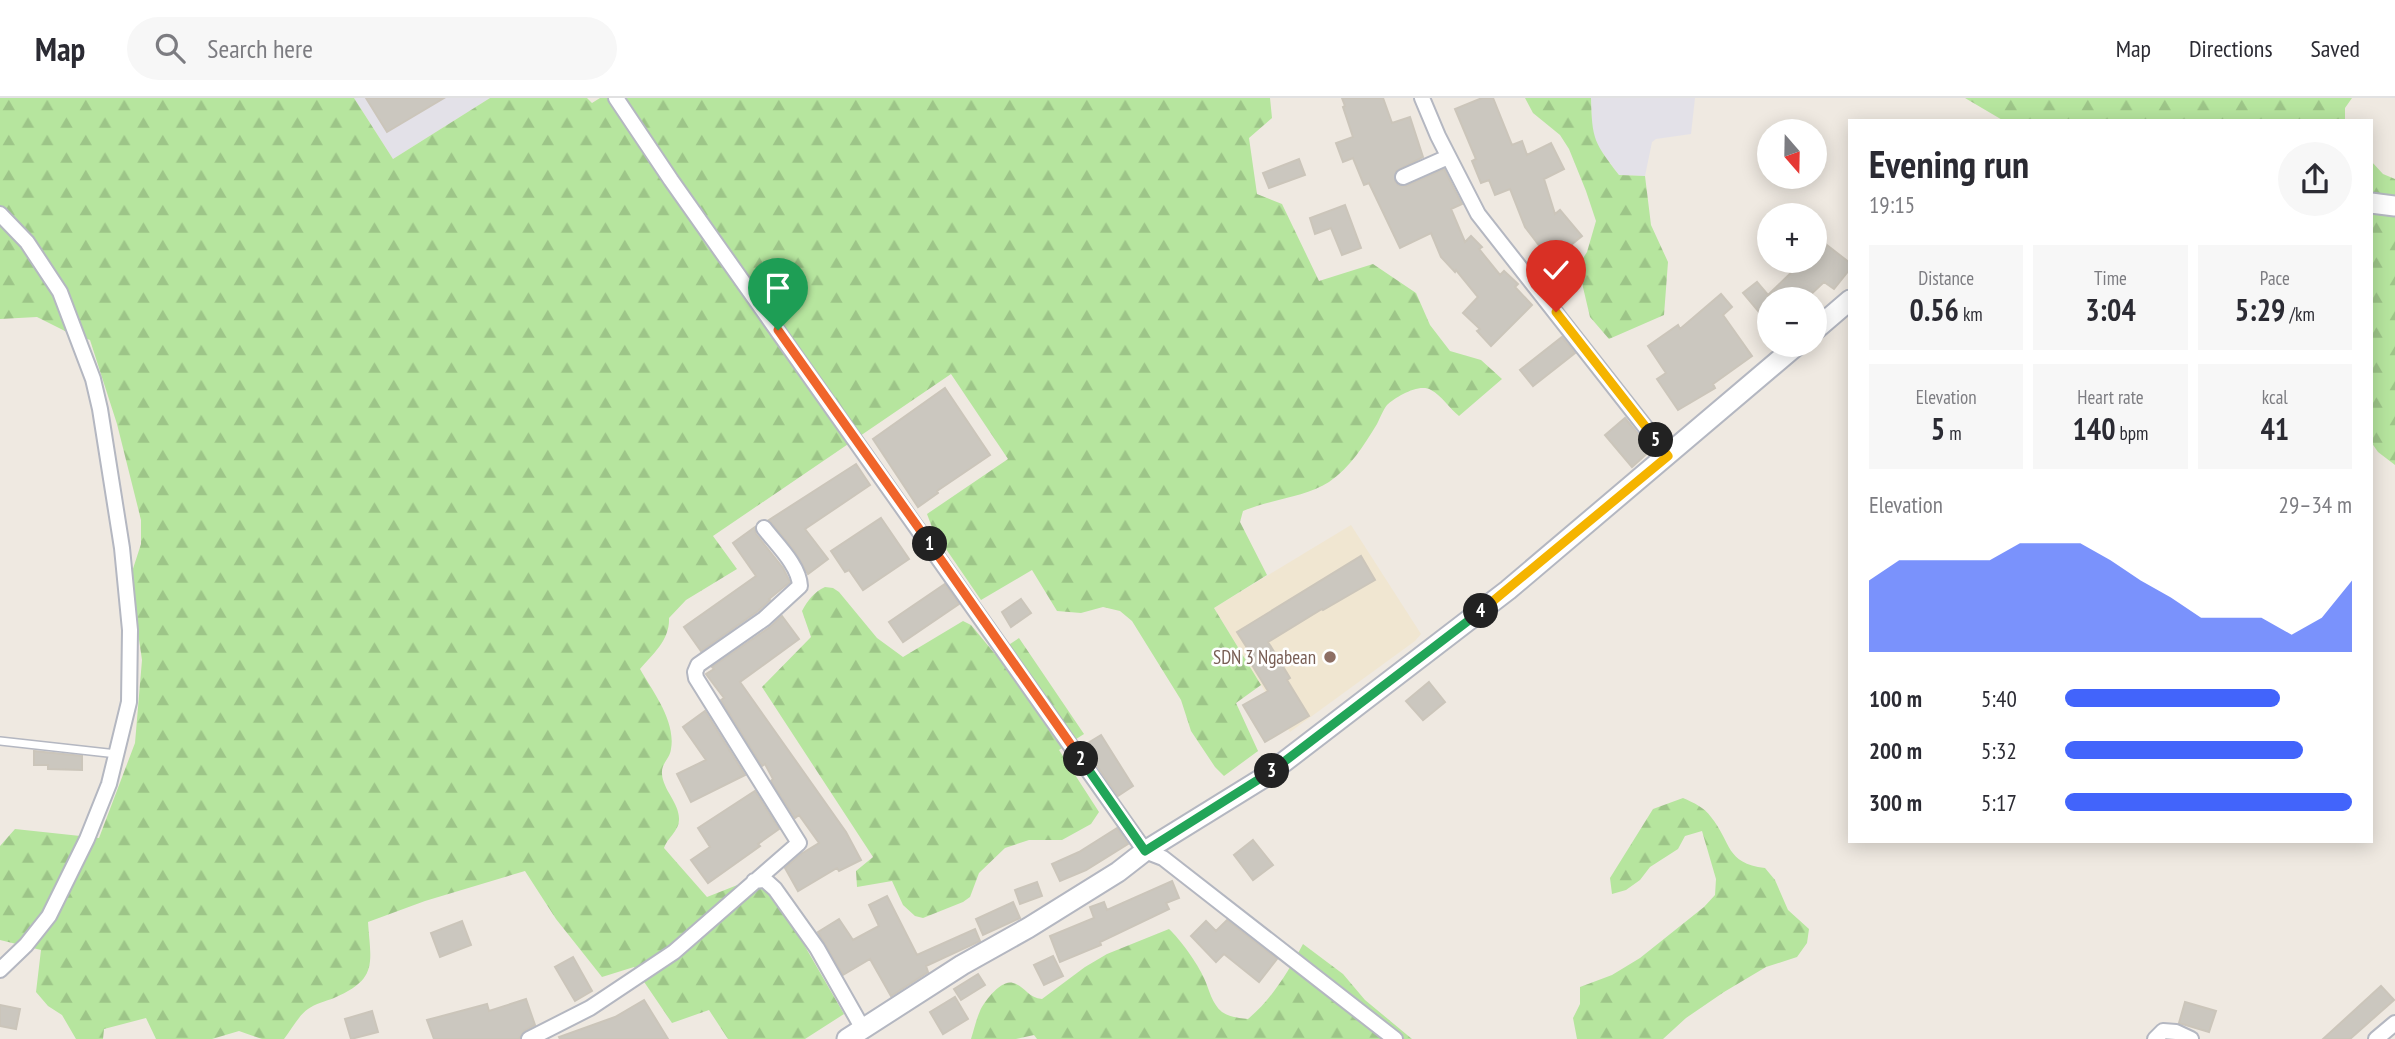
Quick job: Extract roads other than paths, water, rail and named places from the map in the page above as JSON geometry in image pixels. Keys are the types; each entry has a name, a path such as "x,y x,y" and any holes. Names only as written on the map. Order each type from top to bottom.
{"street":[{"path":"616,98 671,180 1145,851 1163,858 1395,1039"},
{"path":"1422,98 1448,157 1478,214 1668,456"},
{"path":"1403,177 1448,157"},
{"path":"2373,203 2395,206"},
{"path":"0,214 27,242 60,292 93,379 122,548 130,631 129,702 109,784 87,839 49,916 26,945 0,970"},
{"path":"1827,320 1848,302"},
{"path":"754,881 765,880 775,888 817,948 855,1034 962,965 1118,872 1145,851 1264,778 1508,590 1783,357"},
{"path":"529,1039 590,1008 674,952 799,843 696,678 695,672 698,665 764,619 800,586 800,579 794,568 764,528"},
{"path":"2376,1039 2395,1023"},
{"path":"2155,1039 2163,1031 2176,1032 2190,1039"}],"lane":[{"path":"0,741 117,754"}],"place":[{"name":"SDN 3 Ngabean","path":"1330,657"}]}
